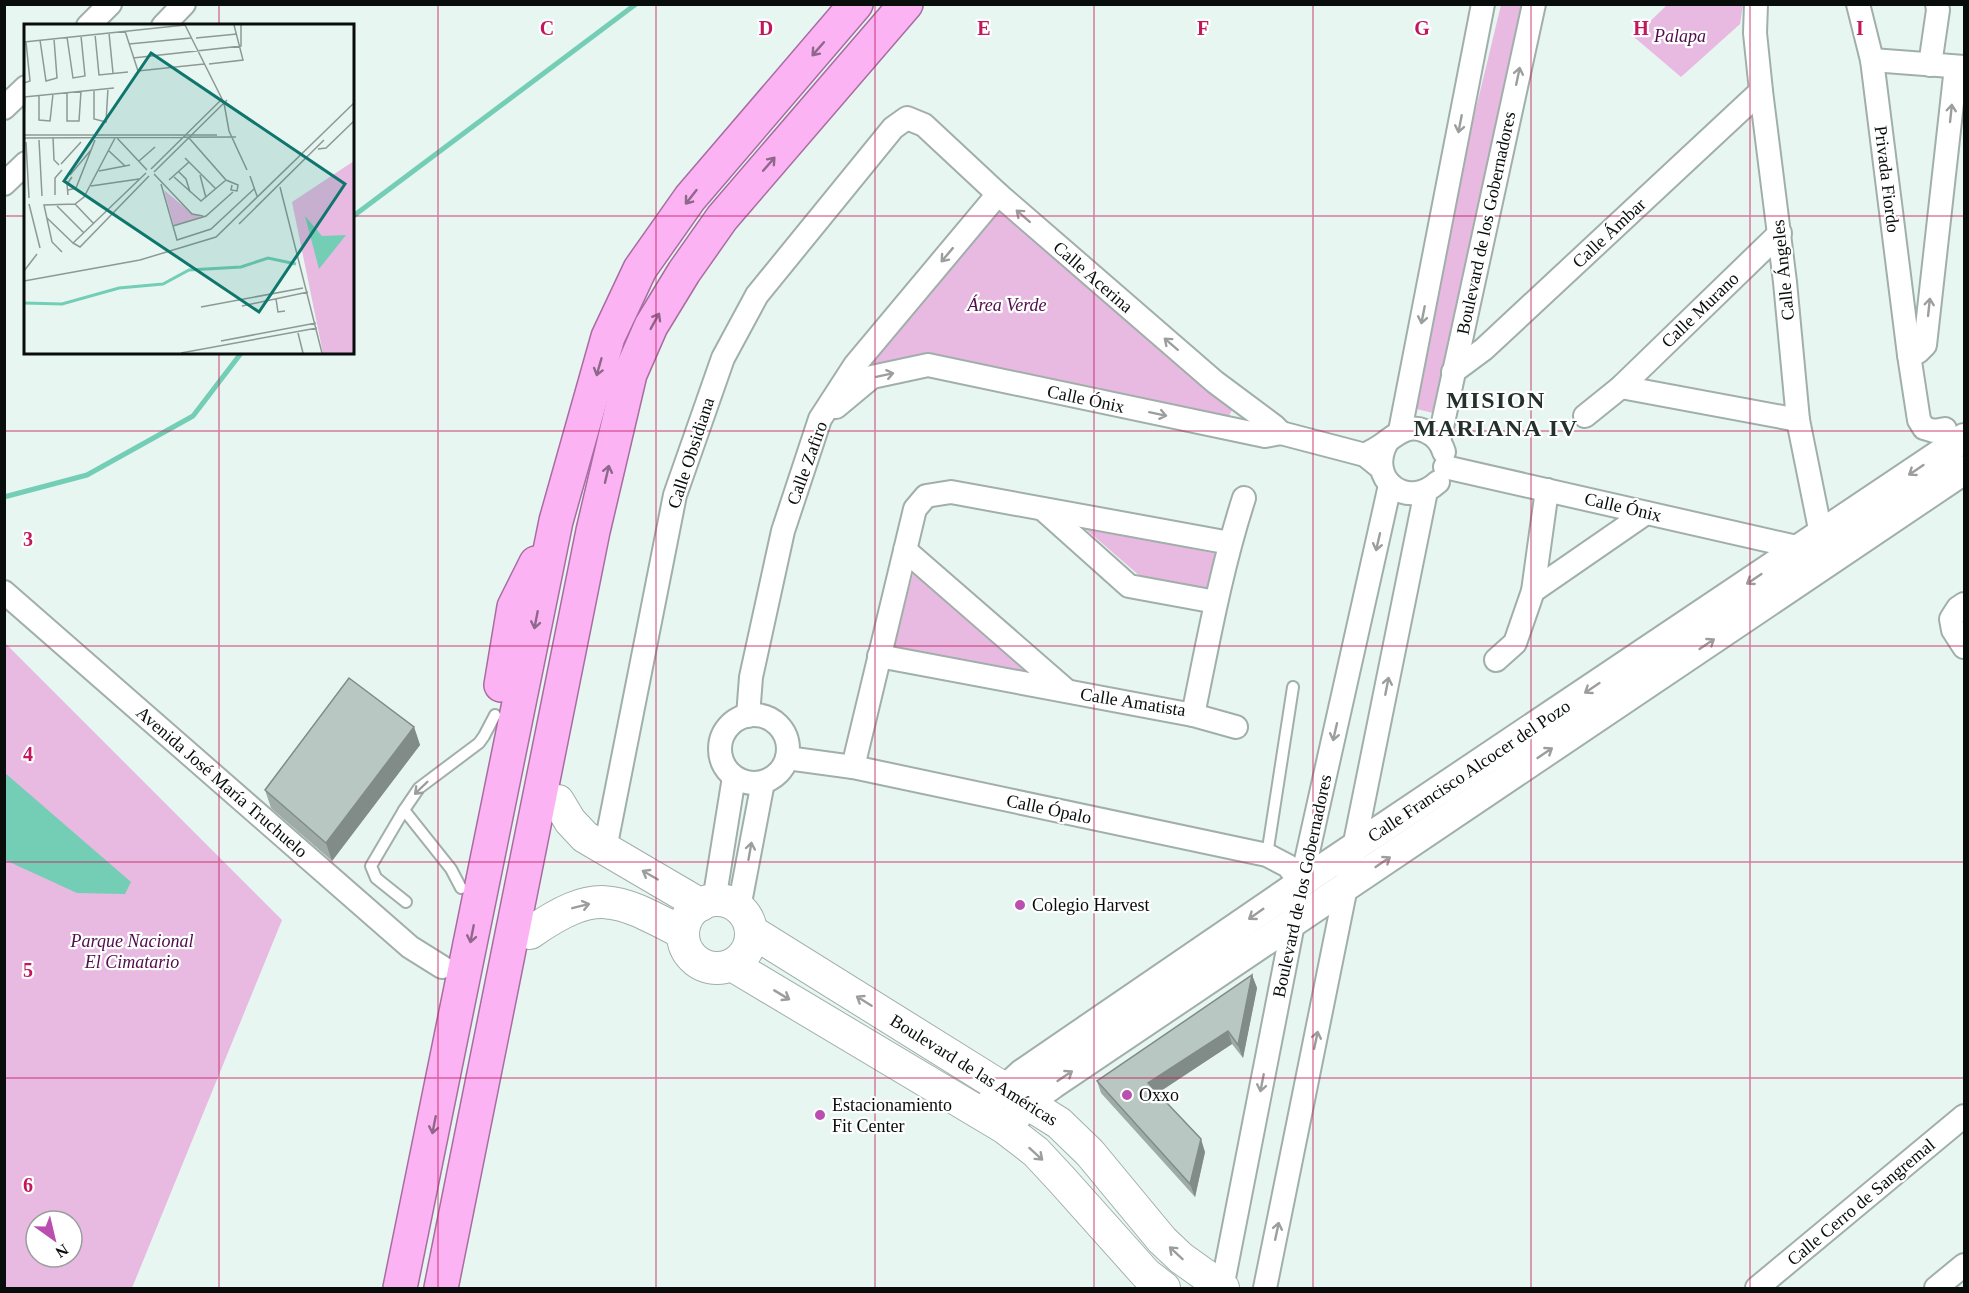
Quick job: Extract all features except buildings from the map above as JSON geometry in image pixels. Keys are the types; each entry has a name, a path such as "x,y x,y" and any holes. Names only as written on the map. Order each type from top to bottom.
{"highway":[{"path":"400,1288 556,521 608,337 640,268 690,198 856,4"},
{"path":"441,1288 593,531 630,374 651,326 684,272 722,218 906,4"},
{"path":"378,1288 442,967 461,888 514,607 556,521"},
{"path":"454,1288 558,801 584,650 593,531"}],"main road":[{"name":"Boulevard de las Américas","path":"558,801 570,821 585,837 726,911 1059,1123 1090,1153 1174,1252 1222,1288"},
{"path":"530,933 568,909 601,902 637,909 684,933"},
{"path":"726,911 750,941 747,951 732,965 721,968 699,963 690,955 685,945 684,933 688,917 726,911"},
{"name":"Boulevard de las Américas","path":"732,965 993,1120 1042,1159 1146,1274 1164,1288"}],"street":[{"path":"90,24 110,4"},
{"path":"165,24 184,4"},
{"path":"1394,436 1484,4"},
{"name":"Boulevard de los Gobernadores","path":"1439,441 1534,4"},
{"name":"Calle Ángeles","path":"1756,4 1755,33 1780,233 1811,541"},
{"name":"Privada Fiordo","path":"1858,4 1872,60 1909,355 1921,424 1924,428 1934,431 1955,433"},
{"path":"1930,65 1937,4"},
{"path":"1872,60 1960,67 1925,345 1918,352 1909,355"},
{"path":"4,108 24,89"},
{"name":"Calle Ámbar","path":"1454,372 1484,349 1761,91"},
{"name":"Calle Acerina","path":"907,118 924,124 998,195 1215,382 1274,426 1281,434"},
{"name":"Calle Obsidiana","path":"605,849 675,495 723,358 757,295 893,128 907,118"},
{"path":"4,184 24,165"},
{"name":"Calle Zafiro","path":"748,716 751,677 783,531 820,419 855,365 998,195"},
{"name":"Calle Murano","path":"1585,416 1621,387 1780,233"},
{"name":"Calle Ónix","path":"820,419 872,378 928,365 1228,429 1264,436 1281,434 1379,469"},
{"path":"1621,387 1798,420"},
{"path":"1228,429 1241,422 1246,415 1245,404"},
{"path":"1411,428 1421,429 1439,441 1444,449 1446,467 1443,478 1426,491 1408,494 1379,469 1383,449 1394,436 1411,428"},
{"name":"Calle Francisco Alcocer del Pozo","path":"1017,1096 1022,1074 1301,883 1811,541 1955,433"},
{"name":"Calle Ónix","path":"1446,467 1646,513 1811,541"},
{"name":"Boulevard de los Gobernadores","path":"1222,1288 1379,469"},
{"name":"Calle Francisco Alcocer del Pozo","path":"993,1120 1017,1096 1053,1084 1965,470"},
{"path":"1496,660 1515,643 1533,591 1547,490"},
{"path":"1265,1288 1356,847 1426,491"},
{"path":"853,767 915,509 926,496 951,492 1230,543"},
{"name":"Calle Amatista","path":"879,656 1193,715 1216,602 1230,543 1244,498"},
{"path":"1044,510 1129,586 1216,602"},
{"path":"1533,591 1646,513"},
{"name":"Calle Amatista","path":"905,550 1068,692"},
{"name":"Avenida José María Truchuelo","path":"4,592 410,947 442,967"},
{"path":"1965,604 1958,608 1951,619 1953,630 1965,647"},
{"path":"1193,715 1236,727"},
{"path":"748,716 760,716 779,726 785,736 787,758 774,777 763,782 743,782 726,769 721,759 722,736 738,720 748,716"},
{"name":"Calle Ópalo","path":"787,758 853,767 1267,855 1288,866 1301,883"},
{"path":"726,911 734,777"},
{"path":"726,911 763,782"},
{"name":"Calle Cerro de Sangremal","path":"1757,1288 1965,1116"},
{"path":"1936,1288 1965,1264"}],"lane":[{"path":"1267,855 1293,687"},
{"path":"406,902 376,878 371,866 419,788 478,743 495,715"},
{"path":"404,810 456,876 461,888"}],"green space":[{"name":"Palapa","path":"1668,4 1743,5 1740,24 1681,77 1634,37"},
{"path":"1501,5 1529,5 1433,413 1404,406"},
{"name":"Área Verde","path":"998,198 1233,408 1228,418 950,369 849,386"},
{"path":"1081,525 1222,555 1211,590 1141,577"},
{"path":"914,570 1045,683 893,648"},
{"name":"Parque Nacional El Cimatario","path":"4,642 282,920 132,1288 5,1288"}],"shaded area":[{"path":"5,773 131,882 125,894 77,893 5,860"}],"waterway":[{"path":"354,216 636,4"},
{"path":"4,497 87,475 193,416 240,354"}],"place":[{"name":"Colegio Harvest","path":"1020,905"},
{"name":"Oxxo","path":"1127,1095"},
{"name":"Estacionamiento Fit Center","path":"820,1115"}],"district":[{"name":"MISION MARIANA IV","path":"1496,414"}]}
